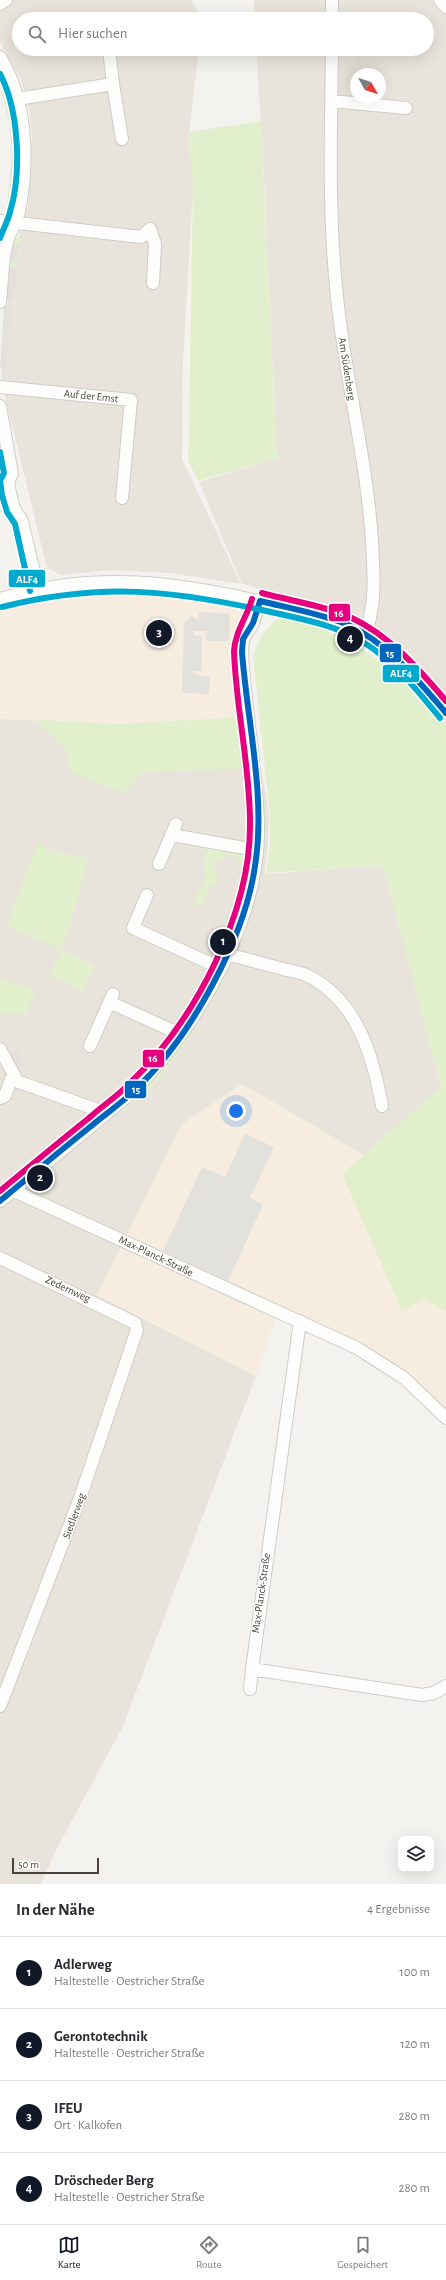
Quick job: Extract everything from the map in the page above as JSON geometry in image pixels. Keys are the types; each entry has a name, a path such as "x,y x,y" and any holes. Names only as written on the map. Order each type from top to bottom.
{"street":[{"path":"0,4 6,0"},
{"path":"332,0 332,12"},
{"path":"440,0 446,7"},
{"path":"110,56 122,139"},
{"name":"Am Südenberg","path":"332,56 333,247 337,296 346,372 363,458 374,565 373,610 366,634"},
{"path":"0,57 17,99 24,146 22,194 7,242 0,302"},
{"path":"17,99 113,84"},
{"path":"331,101 406,108"},
{"path":"0,221 140,237 150,228 156,244 153,283"},
{"name":"Auf der Emst","path":"0,386 131,400 122,498"},
{"path":"0,406 12,474 8,482 10,493 14,509 22,521 38,589"},
{"path":"0,599 38,589 73,584 131,581 183,586 260,601 329,618 366,634 394,656 446,713"},
{"path":"0,1201 136,1089 155,1069 205,995 238,931 248,902 256,850 258,824 242,652 243,639 253,623 260,601"},
{"path":"159,864 174,830 256,850"},
{"path":"146,895 133,928 220,968"},
{"path":"227,954 306,974 328,989 346,1006 356,1021 378,1082 382,1106"},
{"path":"90,1046 111,998 180,1034"},
{"path":"0,1049 18,1082"},
{"path":"0,1098 5,1096 11,1079 106,1113"},
{"name":"Max-Planck-Straße","path":"12,1190 357,1348 404,1378 446,1418"},
{"name":"Zedernweg","path":"0,1258 135,1323"},
{"name":"Max-Planck-Straße","path":"250,1689 300,1321"},
{"name":"Siedlerweg","path":"0,1706 95,1457 137,1330 135,1323"},
{"path":"252,1669 422,1695 434,1693 446,1686"}],"shaded area":[{"path":"0,0 192,0 198,12 12,12 12,56 198,56 189,132 193,189 183,361 182,459 241,584 170,573 111,570 61,575 47,568 1,380 4,328 19,233 28,207 32,137 29,108 21,81 0,42"},
{"path":"254,0 446,0 446,698 385,633 353,613 242,584 199,482 277,458 263,154 256,56 434,56 434,12 254,12"},
{"path":"6,80 17,114 10,115 0,82"},
{"path":"17,118 19,149 12,149 11,119"},
{"path":"12,153 20,154 17,180 10,180"},
{"path":"10,184 17,184 15,209 8,209"},
{"path":"12,244 19,245 16,262 9,261"},
{"path":"9,267 17,268 13,302 4,301"},
{"path":"4,306 12,307 6,369 0,369"},
{"path":"117,583 258,602 241,639 244,717 119,724 0,719 0,601"},
{"path":"199,612 230,614 229,641 206,641 207,631 194,631 194,635 202,636 202,671 194,671 194,673 198,676 210,676 209,694 182,693 184,622 192,616 199,621"},
{"path":"0,719 36,720 67,751 71,772 142,772 261,767 269,814 268,845 264,874 383,865 441,1087 365,1156 242,1084 182,1124 97,1295 256,1376 123,1726 55,1852 41,1884 0,1884"},
{"path":"17,1049 24,1061 15,1066 8,1054"},
{"path":"242,1084 365,1156 342,1174 402,1311 424,1299 446,1311 446,1415 405,1378 278,1310 256,1376 97,1295 182,1124"},
{"path":"245,1134 274,1147 250,1198 263,1205 228,1281 163,1251 202,1167 225,1177"}],"green space":[{"path":"5,76 6,80 0,82 0,78"},
{"path":"0,83 10,115 17,114 13,149 19,149 20,154 12,153 11,180 17,180 17,184 10,184 8,209 15,209 11,215 6,216 11,146 9,123"},
{"path":"261,121 277,458 198,481 188,460 189,434 200,426 189,433 193,189 189,132"},
{"path":"14,237 21,239 17,268 9,267 9,261 16,261 19,245 12,244"},
{"path":"19,529 25,561 21,562 15,530"},
{"path":"281,617 322,629 340,637 376,658 408,685 441,717 446,724 446,1311 424,1299 402,1311 342,1174 441,1087 383,865 266,873 270,845 270,815 253,657 263,634 270,625"},
{"path":"244,717 250,768 142,772 125,793 70,772 67,751 36,720 119,724"},
{"path":"37,843 51,851 88,858 70,927 60,949 7,926"},
{"path":"206,846 244,853 244,866 238,863 239,857 224,855 223,860 216,859 214,871 219,879 217,885 212,883 209,891 205,892 202,900 204,905 200,904 196,906 192,904 204,881"},
{"path":"61,950 94,965 83,990 49,975"},
{"path":"0,978 36,991 26,1014 0,1014"},
{"path":"185,1035 191,1036 151,1089 116,1116"}],"transit line":[{"name":"ALF4","path":"0,74 11,105 17,142 14,196 9,215 0,238"},
{"name":"ALF4","path":"0,452 4,473 0,481 2,495 7,512 15,524 30,591"},
{"name":"ALF4","path":"2,607 38,599 72,594 137,592 201,598 306,620 330,627 352,636 385,658 423,697 440,718"},
{"name":"16","path":"262,593 329,609 364,624 378,633 414,665 446,701"},
{"name":"16","path":"0,1191 115,1097 154,1058 176,1029 197,997 215,964 230,928 241,893 248,857 250,823 248,780 237,694 234,651 239,631 252,599"},
{"name":"15","path":"260,601 325,617 346,624 361,632 388,651 401,663 446,713"},
{"name":"15","path":"0,1201 125,1099 157,1067 177,1042 196,1014 229,952 251,889 256,859 258,834 257,782 242,652 243,639 253,623 260,601"}],"place":[{"name":"IFEU","path":"159,633"},
{"name":"Dröscheder Berg","path":"350,639"},
{"name":"Adlerweg","path":"223,942"},
{"name":"Gerontotechnik","path":"40,1178"}]}
